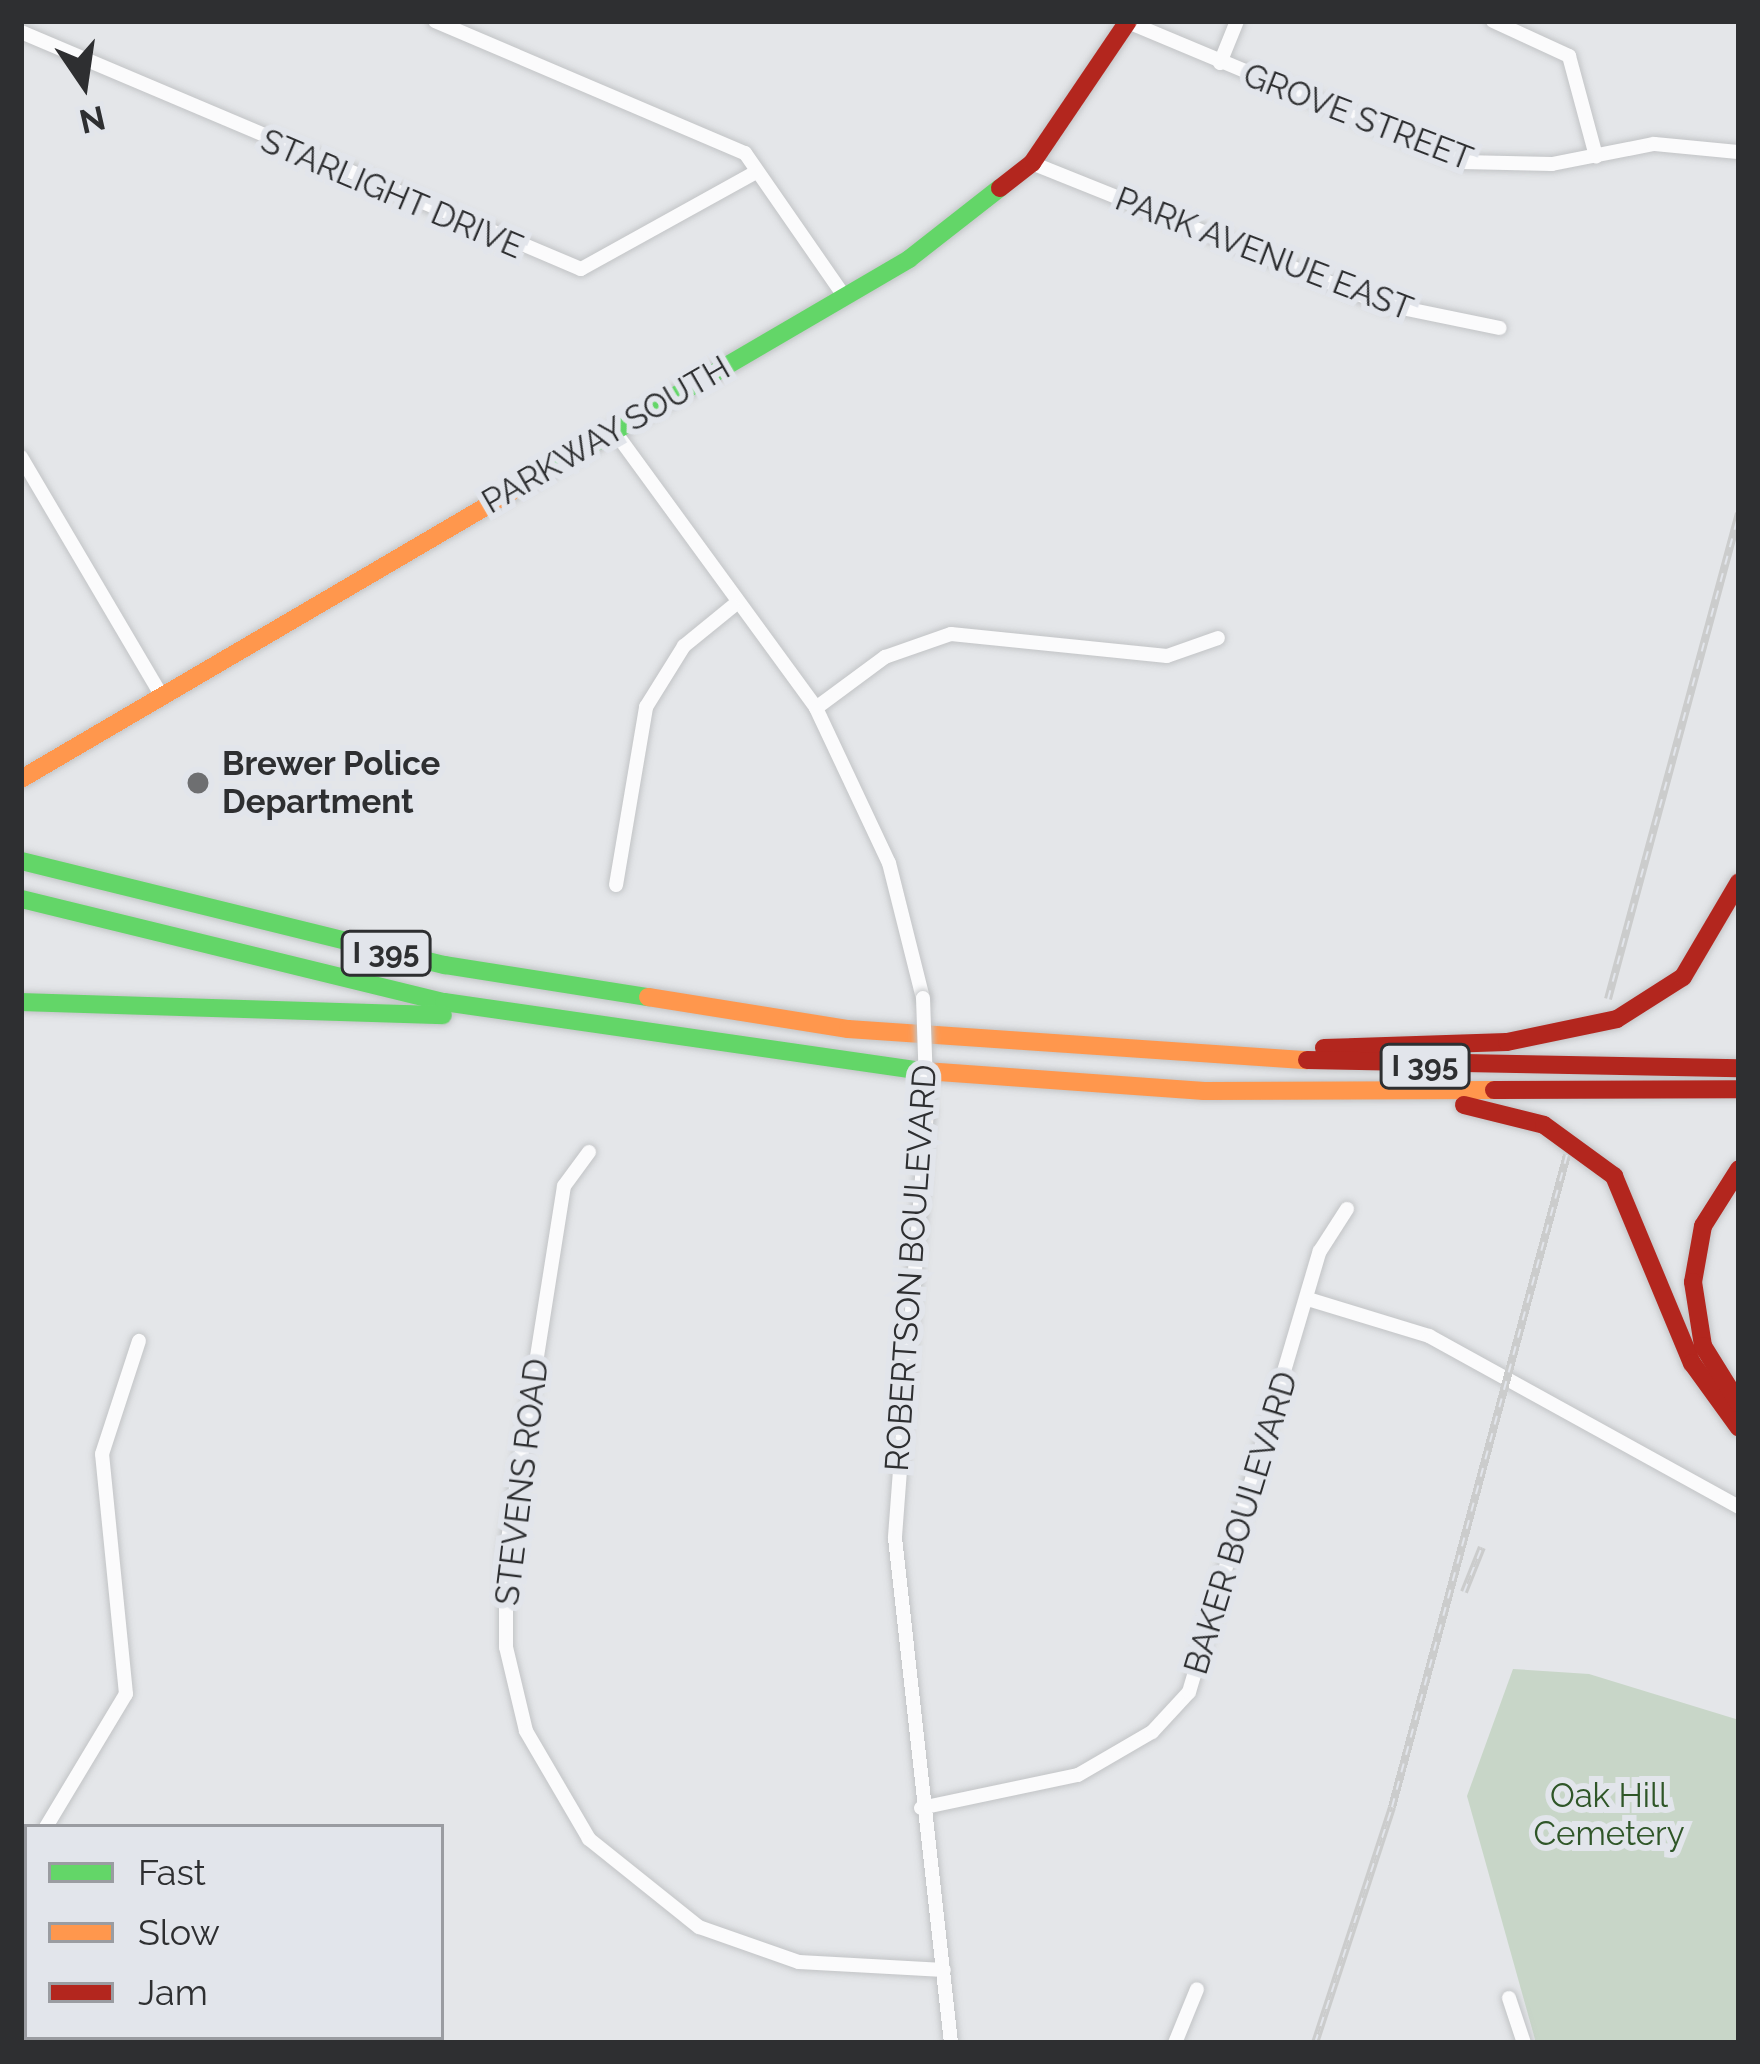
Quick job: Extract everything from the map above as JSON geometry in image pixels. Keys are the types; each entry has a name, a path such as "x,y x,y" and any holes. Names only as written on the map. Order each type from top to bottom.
{"main road":[{"name":"PARKWAY SOUTH","path":"21,778 844,296 1032,163 1128,21"},
{"name":"I 395","path":"21,861 578,990 1111,1053 1739,1068"},
{"path":"1111,1053 1507,1042 1592,1028 1683,977 1739,882"},
{"name":"I 395","path":"21,899 316,975 660,1040 986,1078 1336,1093 1739,1089"},
{"path":"21,1002 374,1010 660,1040"},
{"path":"1336,1093 1494,1109 1597,1159 1635,1208 1697,1374 1739,1428"},
{"path":"1739,1169 1703,1226 1693,1282 1703,1346 1739,1404"}],"street":[{"path":"435,21 745,153 844,296"},
{"name":"GROVE STREET","path":"1128,21 1220,64 1462,162 1596,157 1654,144 1739,152"},
{"path":"1220,64 1237,21"},
{"path":"1493,21 1568,56 1596,157"},
{"name":"STARLIGHT DRIVE","path":"21,32 581,269 756,172"},
{"name":"PARK AVENUE EAST","path":"1032,163 1383,304 1500,328"},
{"name":"ROBERTSON BOULEVARD","path":"615,432 733,606 816,708 889,863 922,998 927,1111 894,1485 921,1808 951,2043"},
{"path":"21,457 162,696"},
{"path":"616,885 646,706 676,656 733,606"},
{"path":"816,708 885,657 951,634 1014,632 1167,656 1218,638"},
{"name":"STEVENS ROAD","path":"590,1153 564,1186 506,1552 506,1647 539,1761 589,1839 699,1928 799,1962 944,1970"},
{"name":"BAKER BOULEVARD","path":"921,1808 1078,1775 1152,1732 1190,1692 1308,1299 1347,1209"},
{"path":"1308,1299 1429,1336 1739,1508"},
{"path":"48,1824 126,1694 101,1454 139,1340"},
{"path":"1175,2043 1197,1989"},
{"path":"1509,1998 1524,2043"}],"green space":[{"name":"Oak Hill Cemetery","path":"1513,1669 1589,1674 1739,1720 1739,2043 1536,2043 1467,1796"}],"railway":[{"path":"1608,999 1739,513"},
{"path":"1315,2043 1392,1807 1567,1155"},
{"path":"1464,1592 1482,1547"}],"traffic: fast":[{"path":"538,476 909,259 1000,188"},
{"path":"21,861 445,965 648,997"},
{"path":"21,899 444,1002 925,1071"},
{"path":"21,1002 443,1015"}],"traffic: slow":[{"path":"21,779 538,476"},
{"path":"648,997 848,1029 1307,1060"},
{"path":"925,1071 1204,1091 1494,1090"}],"traffic: jam":[{"path":"1000,188 1032,163 1128,21"},
{"path":"1324,1048 1507,1042 1617,1019 1683,977 1739,882"},
{"path":"1307,1060 1739,1068"},
{"path":"1494,1090 1739,1089"},
{"path":"1464,1105 1544,1125 1614,1176 1692,1363 1739,1428"},
{"path":"1739,1169 1703,1226 1693,1282 1703,1346 1739,1404"}],"place":[{"name":"Brewer Police Department","path":"198,783"}]}
